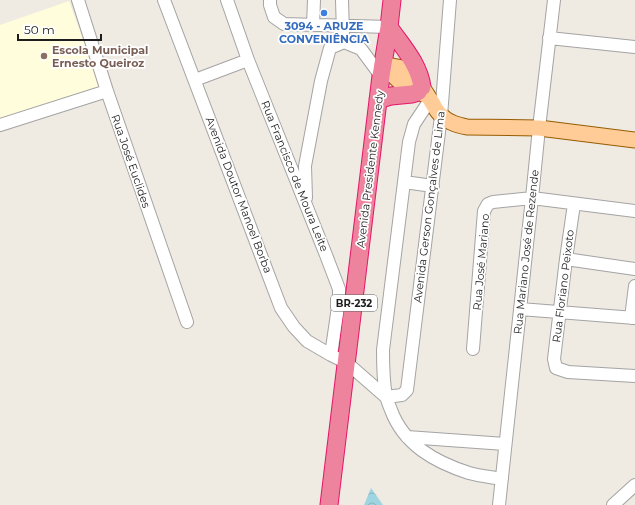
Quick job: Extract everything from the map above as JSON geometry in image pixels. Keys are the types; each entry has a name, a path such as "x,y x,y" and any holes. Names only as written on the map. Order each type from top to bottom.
{"highway":[{"name":"Avenida Presidente Kennedy","path":"329,505 378,100 392,0"},
{"path":"378,100 391,96 425,94 421,78 415,64 389,27"}],"main road":[{"path":"382,71 398,81 425,94 441,116 457,124 467,126 539,128 635,140"}],"street":[{"name":"Rua José Euclides","path":"78,0 107,91 187,322"},
{"name":"Avenida Doutor Manoel Borba","path":"164,0 281,308 294,327 307,341 347,363 386,397"},
{"name":"Rua Francisco de Moura Leite","path":"227,0 248,60 326,255 338,289 339,300 331,355"},
{"path":"270,0 274,17 284,24 389,27"},
{"path":"313,25 314,0"},
{"path":"342,0 344,42"},
{"name":"Avenida Gerson Gonçalves de Lima","path":"386,397 402,395 406,390 441,116 450,0"},
{"name":"Rua Mariano José de Rezende","path":"499,505 554,0"},
{"path":"549,38 635,47"},
{"path":"306,205 305,166 321,81 330,48 344,42 361,49 382,71"},
{"path":"195,80 248,60"},
{"path":"0,125 107,91"},
{"path":"425,94 414,124 404,182 383,350 383,374 386,397 401,430 418,448 446,464 470,473 502,479"},
{"path":"404,182 433,186"},
{"name":"Rua José Mariano","path":"474,349 484,211 488,204 493,202 532,198 635,211"},
{"name":"Rua Floriano Peixoto","path":"574,204 554,359 556,368 568,372 635,376"},
{"path":"566,259 635,269"},
{"path":"520,309 633,318 635,286"},
{"path":"407,437 505,444"},
{"path":"613,505 635,484"}],"shaded area":[{"name":"Escola Municipal Ernesto Queiroz","path":"69,1 100,87 0,124 0,25"}],"water":[{"path":"371,488 383,505 364,505"}],"place":[{"name":"3094 - ARUZE CONVENIÊNCIA","path":"324,13"},
{"name":"Escola Municipal Ernesto Queiroz","path":"44,56"}]}
